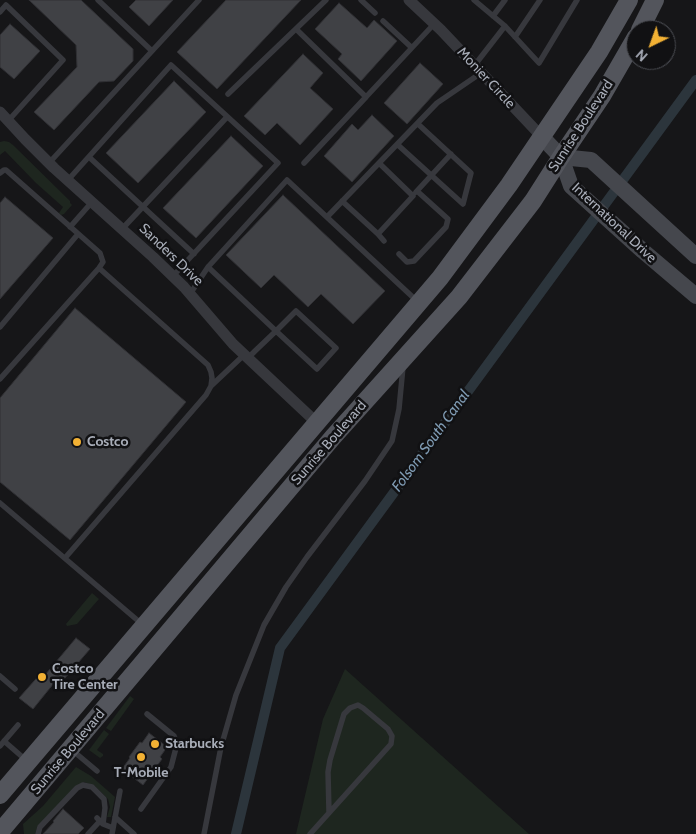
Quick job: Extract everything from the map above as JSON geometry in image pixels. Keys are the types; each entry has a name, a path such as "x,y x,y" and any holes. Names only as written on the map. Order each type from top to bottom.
{"main road":[{"name":"Sunrise Boulevard","path":"0,795 440,278 542,137 599,52 629,0"},
{"path":"645,20 656,0"},
{"name":"Sunrise Boulevard","path":"0,832 333,437 459,297 533,200 602,96 626,54"},
{"name":"Monier Circle","path":"542,137 561,157"},
{"path":"561,157 591,160 696,256"},
{"name":"International Drive","path":"561,157 572,186 696,296"},
{"path":"297,479 305,458 318,442 320,435 318,423"}],"street":[{"name":"Monier Circle","path":"409,0 542,137"},
{"name":"Sanders Drive","path":"0,112 4,124 173,276 233,344 318,423"}],"lane":[{"path":"98,0 152,51"},
{"path":"49,163 200,0"},
{"path":"228,94 326,0"},
{"path":"361,0 375,13"},
{"path":"474,0 506,26 539,62 577,0"},
{"path":"493,16 504,0"},
{"path":"515,37 540,0"},
{"path":"0,12 6,5 63,60 4,124"},
{"path":"383,21 411,47"},
{"path":"304,163 434,24"},
{"path":"327,217 437,103 478,69 506,26"},
{"path":"296,29 366,97"},
{"path":"68,180 171,65 278,163 173,276"},
{"path":"122,229 227,117"},
{"path":"398,145 463,204 471,173 418,124"},
{"path":"378,234 451,154"},
{"path":"89,157 194,254"},
{"path":"379,163 413,196"},
{"path":"0,174 6,170 100,253 103,262 0,379"},
{"path":"190,294 208,267 287,180 419,303"},
{"path":"399,254 408,262 414,261 446,227 448,218 418,191"},
{"path":"342,201 384,241"},
{"path":"70,227 92,202"},
{"path":"0,327 78,234"},
{"path":"65,558 206,395 211,386 276,331 296,310 336,348 317,368 276,331 208,267"},
{"path":"99,268 208,365 211,372 211,386"},
{"path":"204,834 221,747 236,694 247,665 264,625 286,587 365,481 392,441 399,409 404,359"},
{"path":"0,503 144,626"},
{"path":"0,676 15,689"},
{"path":"310,834 391,744 392,736 388,729 358,706 350,708 344,714 330,760 328,772 329,812"},
{"path":"141,809 171,767 177,744 174,736 147,714"},
{"path":"18,725 2,743 29,762"},
{"path":"70,749 97,772"},
{"path":"38,834 40,827 77,788 83,786 92,787 104,799 105,808 100,821 88,834"},
{"path":"100,821 113,831 120,791"},
{"path":"115,818 134,834"}],"shaded area":[{"path":"4,141 13,145 70,201 72,205 64,214 61,215 59,213 63,207 5,151 0,155 0,142"},
{"path":"92,593 99,599 77,624 67,626 66,624"},
{"path":"345,669 529,834 296,834 323,719"},
{"path":"130,696 134,699 111,731 106,728"},
{"path":"104,730 109,734 97,750 103,754 100,758 89,750"},
{"path":"76,767 91,776 115,797 111,817 107,817 110,807 108,799 95,786 84,782 38,826 35,834 24,834 23,824 43,806"}],"building":[{"path":"29,0 81,0 133,49 133,61 114,81 99,82 54,130 34,112 77,67 76,45"},
{"path":"136,0 173,0 149,26 129,7"},
{"path":"226,0 301,0 217,89 177,52"},
{"path":"339,3 367,28 374,20 397,41 361,81 338,59 342,54 315,29"},
{"path":"10,24 40,51 14,79 0,67 0,35"},
{"path":"303,54 323,73 310,88 333,109 300,145 277,123 265,135 244,116"},
{"path":"420,63 443,84 407,124 384,103"},
{"path":"174,81 206,112 138,183 106,153"},
{"path":"372,115 394,136 352,182 324,156 352,124 358,130"},
{"path":"231,136 263,166 196,238 163,208"},
{"path":"283,195 385,291 353,324 321,294 308,307 274,275 261,288 226,255"},
{"path":"5,197 53,238 0,299 0,203"},
{"name":"Costco","path":"75,308 186,402 70,540 0,482 0,398"},
{"path":"76,638 90,649 58,686 54,683 33,709 19,698 42,672 45,675"},
{"path":"149,733 167,747 160,757 162,759 143,785 122,769 140,742 142,743"},
{"path":"63,809 84,828 78,834 43,834 54,822"}],"waterway":[{"name":"Folsom South Canal","path":"236,834 280,648 696,80"}],"place":[{"name":"Costco","path":"77,442"},
{"name":"Costco Tire Center","path":"42,677"},
{"name":"Starbucks","path":"155,744"},
{"name":"T-Mobile","path":"141,757"}]}
